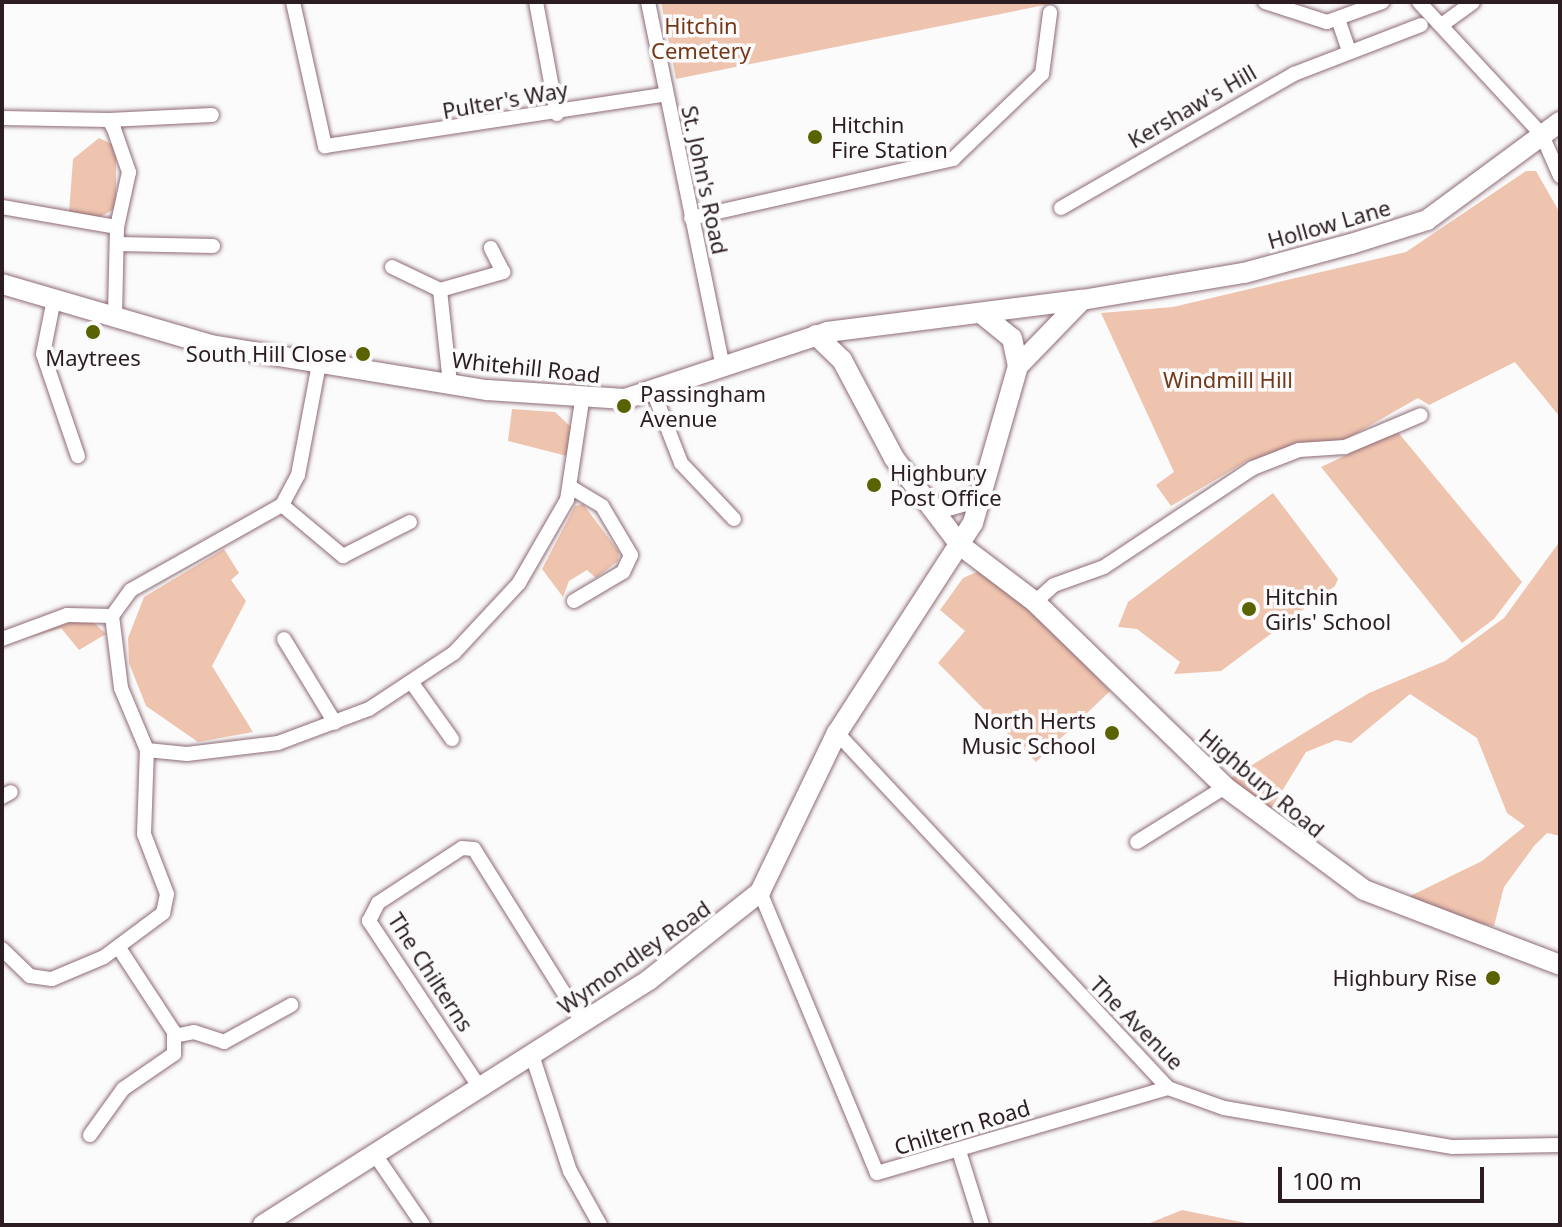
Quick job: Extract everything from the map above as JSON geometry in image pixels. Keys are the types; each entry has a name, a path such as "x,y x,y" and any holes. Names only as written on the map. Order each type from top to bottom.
{"street":[{"name":"Pulter's Way","path":"293,2 317,132 325,146 353,147 664,95"},
{"path":"536,2 557,114"},
{"name":"St. John's Road","path":"648,2 664,95 723,366"},
{"path":"1265,2 1305,19 1338,19 1382,2"},
{"path":"1419,2 1443,24 1542,135 1560,176"},
{"path":"1443,24 1473,2"},
{"path":"691,218 953,159 1042,74 1050,13"},
{"path":"1338,19 1349,51"},
{"name":"Kershaw's Hill","path":"1061,208 1258,94 1349,51 1421,25"},
{"path":"2,118 109,120 212,115"},
{"path":"109,120 129,172 117,227 115,318"},
{"name":"Hollow Lane","path":"1043,300 1082,300 1244,273 1427,220 1560,122"},
{"path":"2,207 117,227"},
{"path":"118,244 213,246"},
{"path":"392,267 440,290 503,272 491,248"},
{"name":"Whitehill Road","path":"2,284 115,318 319,364 582,401 653,391 816,335 982,314 1043,300"},
{"path":"440,290 450,384"},
{"path":"54,299 43,354 78,456"},
{"path":"1018,366 1082,300"},
{"path":"934,510 983,496 1018,366 1012,338 982,314"},
{"path":"842,360 856,331"},
{"path":"816,335 842,360 894,458 960,545"},
{"path":"2,949 23,969 52,979 119,948 167,904 144,834 147,750 121,688 112,616 131,590 282,505 298,475 319,364"},
{"path":"653,391 681,463 734,519"},
{"path":"147,750 224,751 335,723 412,683 454,653 519,583 572,488 582,401"},
{"path":"1035,602 1054,585 1104,567 1253,468 1299,450 1345,447 1421,415"},
{"path":"572,488 602,506 631,555 623,572 574,601"},
{"name":"Wymondley Road","path":"263,1225 376,1156 710,937 760,892 837,733 949,564 973,523 983,496"},
{"path":"282,505 343,556 410,522"},
{"path":"949,564 982,559 973,523"},
{"name":"Highbury Road","path":"960,545 1035,602 1225,787 1383,901 1532,949 1560,965"},
{"path":"2,639 67,615 112,616"},
{"path":"284,639 335,723"},
{"path":"412,683 452,739"},
{"name":"The Avenue","path":"837,733 1168,1088 1224,1108 1453,1147 1560,1145"},
{"path":"1137,842 1225,787"},
{"name":"The Chilterns","path":"480,1088 369,921 378,903 462,848 474,849 582,1022"},
{"name":"Chiltern Road","path":"760,892 871,1165 883,1174 1168,1088"},
{"path":"90,1135 123,1089 142,1080 174,1054 174,1036 119,948"},
{"path":"174,1036 194,1032 224,1042 291,1005"},
{"path":"265,1022 275,1036"},
{"path":"532,1055 570,1171 600,1225"},
{"path":"959,1151 982,1225"},
{"path":"376,1156 423,1225"}],"green space":[{"name":"Hitchin Cemetery","path":"661,2 1055,2 1055,3 676,79"},
{"path":"99,138 116,146 116,208 98,218 69,213 73,159"},
{"name":"Windmill Hill","path":"1526,171 1536,171 1560,213 1560,417 1515,362 1429,405 1418,398 1348,438 1247,461 1171,506 1156,485 1174,472 1101,313 1173,307 1406,252"},
{"path":"512,409 555,412 571,427 567,456 508,441"},
{"path":"1397,431 1522,582 1494,619 1462,643 1321,467"},
{"path":"1273,493 1338,579 1335,586 1221,671 1174,674 1180,662 1137,629 1118,627 1128,602"},
{"path":"583,504 619,552 618,561 596,578 587,570 569,581 563,597 542,569 575,506"},
{"path":"1560,541 1560,836 1547,833 1534,846 1504,887 1494,926 1429,915 1400,901 1482,861 1525,826 1507,813 1477,738 1410,694 1351,743 1336,740 1306,752 1271,809 1226,781 1369,693 1445,661 1504,618"},
{"path":"224,549 239,573 231,580 246,601 212,666 253,732 198,742 146,706 129,663 128,638 144,597"},
{"path":"979,571 1026,603 1110,691 1036,762 938,663 965,631 940,610 963,578"},
{"path":"92,621 106,634 79,650 61,628 28,638 71,622"},
{"path":"1182,1210 1246,1223 1247,1225 1145,1225"}],"place":[{"name":"Hitchin Fire Station","path":"815,137"},
{"name":"Maytrees","path":"93,332"},
{"name":"South Hill Close","path":"363,354"},
{"name":"Passingham Avenue","path":"624,406"},
{"name":"Highbury Post Office","path":"874,485"},
{"name":"Hitchin Girls' School","path":"1249,609"},
{"name":"North Herts Music School","path":"1112,733"},
{"name":"Highbury Rise","path":"1493,978"}]}
